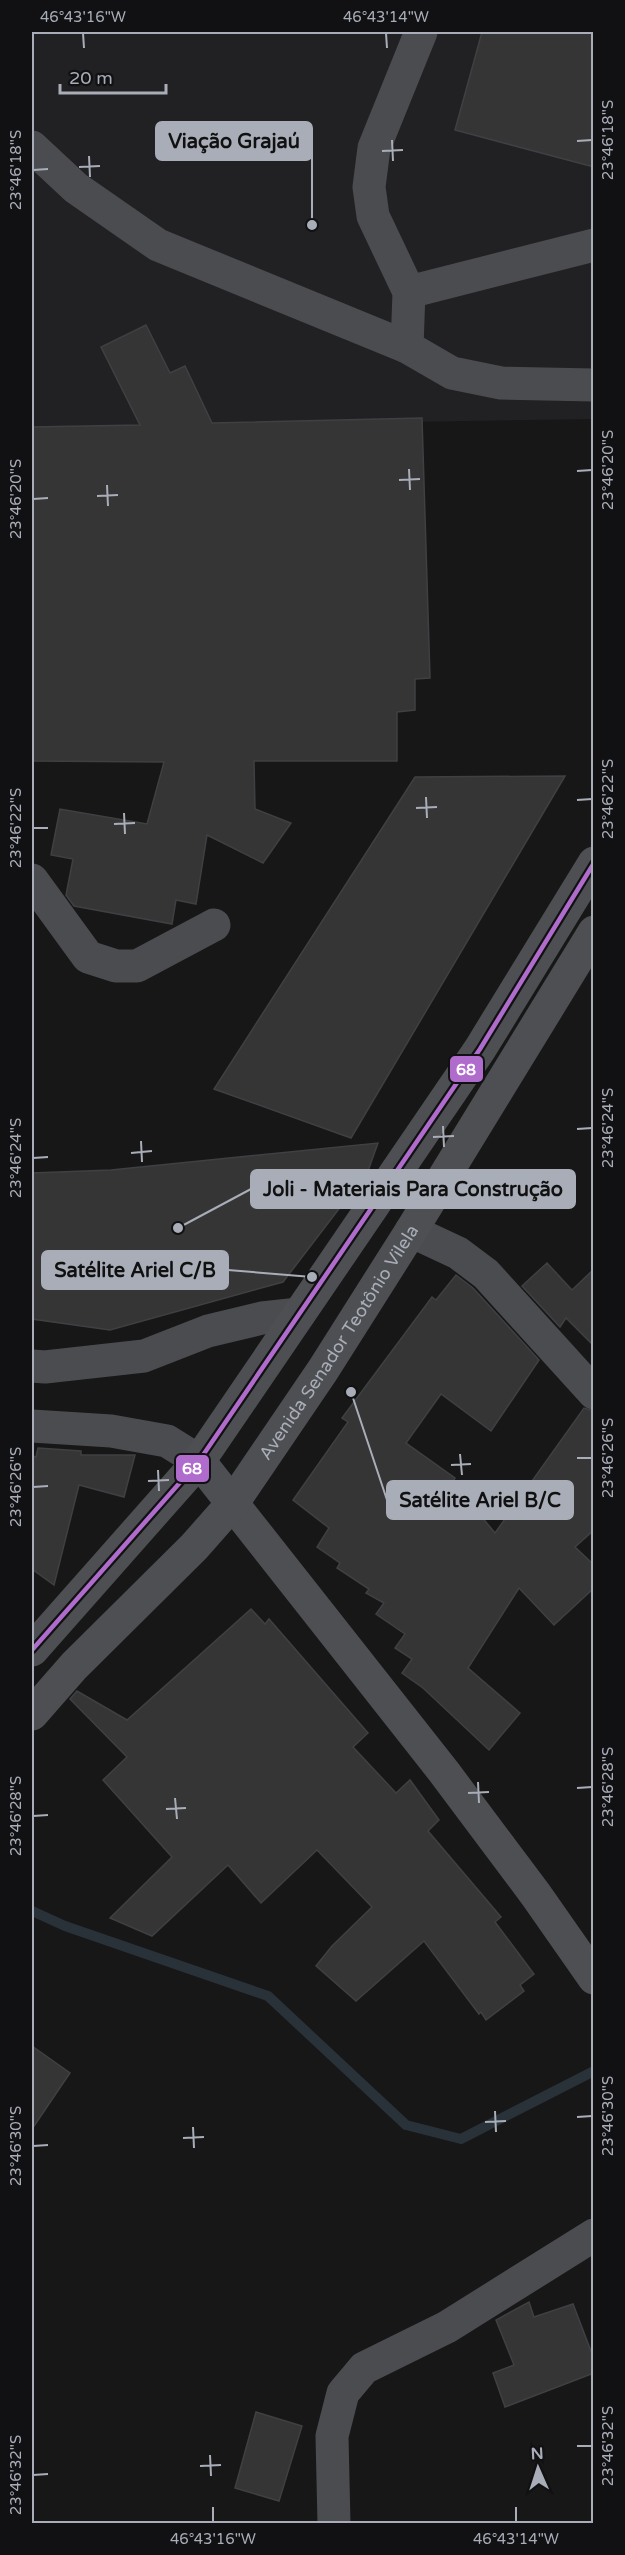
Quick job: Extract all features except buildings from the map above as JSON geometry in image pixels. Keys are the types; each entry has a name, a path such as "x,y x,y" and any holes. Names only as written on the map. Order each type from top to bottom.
{"main road":[{"path":"32,1650 199,1461 480,1049 594,863"},
{"name":"Avenida Senador Teotônio Vilela","path":"32,1714 74,1666 194,1547 232,1504 323,1370 411,1231 594,932"},
{"path":"199,1461 444,1772 536,1895 594,1978"}],"street":[{"path":"406,346 409,292 373,216 369,187 374,148 421,32"},
{"path":"32,147 76,188 158,245 406,346 452,373 501,383 594,385"},
{"path":"409,292 594,245"},
{"path":"32,880 88,957 116,966 137,966 214,925"},
{"path":"411,1231 458,1253 486,1274 594,1393"},
{"path":"32,1366 45,1367 144,1356 208,1331 262,1318 299,1314"},
{"path":"32,1426 111,1431 167,1441 199,1461"},
{"path":"334,2523 332,2436 342,2393 364,2368 447,2327 594,2235"}],"shaded area":[{"path":"32,32 593,32 593,419 32,428"}],"waterway":[{"path":"32,1911 65,1926 268,1996 406,2125 461,2139 594,2071"}],"transit line":[{"name":"68","path":"32,1650 199,1461 480,1049 594,863"}],"place":[{"name":"Viação Grajaú","path":"312,225"},
{"name":"Joli - Materiais Para Construção","path":"178,1228"},
{"name":"Satélite Ariel C/B","path":"312,1277"},
{"name":"Satélite Ariel B/C","path":"351,1392"}]}
